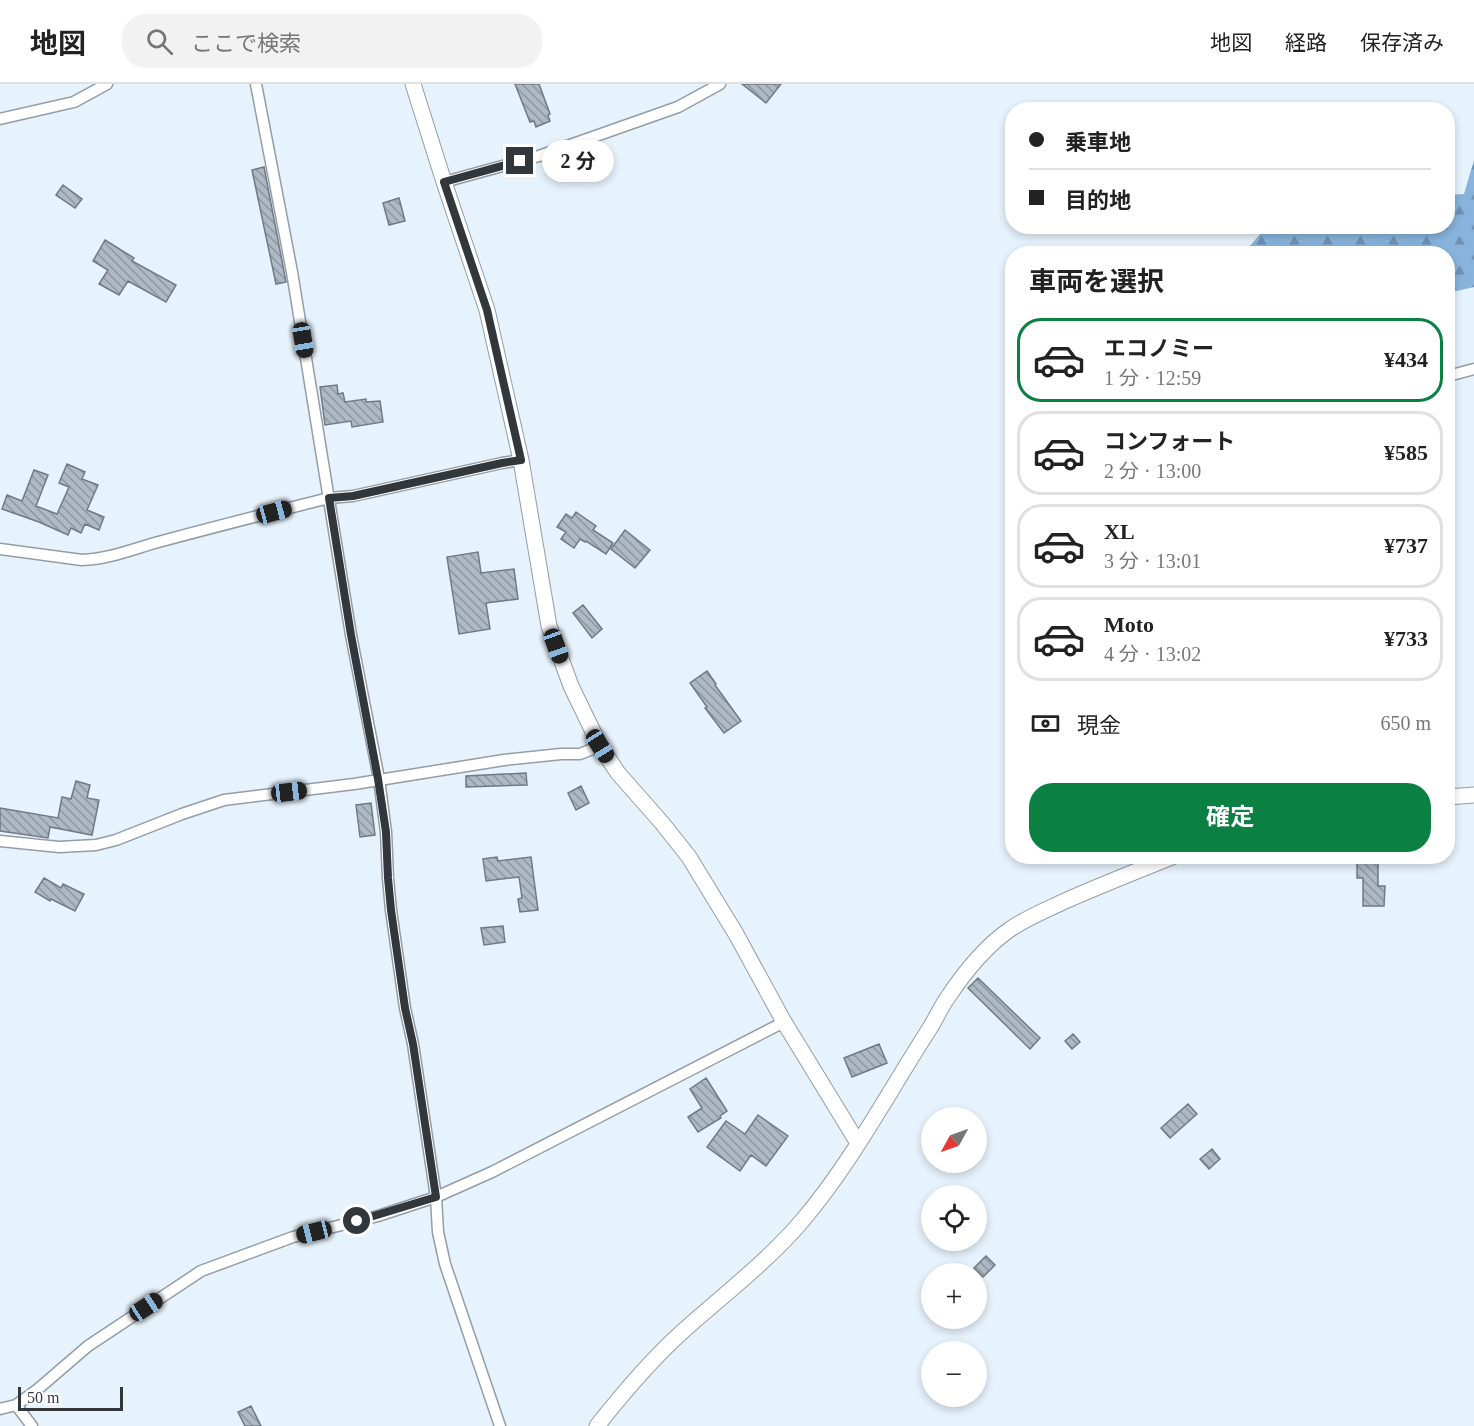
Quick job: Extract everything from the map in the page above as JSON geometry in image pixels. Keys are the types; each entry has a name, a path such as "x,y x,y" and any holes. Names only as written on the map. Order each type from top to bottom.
{"street":[{"path":"0,119 74,102 108,84"},
{"path":"256,84 292,272 351,635 378,779 386,832 393,921 436,1197 438,1232 445,1264 500,1426"},
{"path":"413,84 487,310 521,460 549,626 571,687 600,746 618,773 688,857 736,934 784,1022 858,1143"},
{"path":"444,182 538,156 678,107 720,84"},
{"path":"1455,374 1474,369"},
{"path":"0,549 95,560 329,498 353,496 521,460"},
{"path":"0,841 59,847 96,845 116,840 225,800 354,784 504,760 580,754 600,746"},
{"path":"1455,796 1474,795"},
{"path":"597,1426 626,1390 682,1332 783,1243 833,1181 948,996 973,964 1008,931 1050,908 1154,864"},
{"path":"0,1409 16,1405 88,1346 201,1271 293,1237 378,1216 436,1197 492,1172 784,1022"},
{"path":"16,1405 33,1426"}],"green space":[{"path":"1474,160 1474,287 1455,291 1455,246 1250,246 1260,234 1455,234 1455,195 1464,194"}],"building":[{"path":"515,84 539,84 550,114 548,115 550,121 536,127 534,121 530,122"},
{"path":"742,84 781,84 766,103"},
{"path":"264,167 286,282 276,284 252,170"},
{"path":"63,185 82,199 75,208 56,195"},
{"path":"399,198 405,221 389,225 383,203"},
{"path":"105,240 134,258 132,261 176,285 166,302 128,281 119,295 99,284 108,270 93,261"},
{"path":"337,385 338,394 343,393 345,402 366,399 366,402 380,401 383,422 352,427 351,421 325,425 320,387"},
{"path":"67,464 85,472 82,479 98,485 87,510 104,517 99,530 85,524 81,533 71,528 68,535 2,509 7,495 22,501 34,470 48,475 36,506 57,514 69,487 59,483"},
{"path":"576,512 596,526 593,530 613,543 606,554 580,539 574,548 561,539 566,532 557,527 566,514 572,518"},
{"path":"625,530 650,550 635,568 611,549"},
{"path":"478,552 481,573 514,569 518,599 486,603 490,629 459,634 447,557"},
{"path":"583,605 602,629 592,638 573,613"},
{"path":"707,671 741,721 724,733 690,683"},
{"path":"526,773 527,785 466,787 466,776"},
{"path":"76,781 90,785 87,798 99,800 92,835 50,827 48,838 0,831 0,808 58,818 62,797 71,799"},
{"path":"581,786 589,803 576,810 568,793"},
{"path":"371,803 375,835 360,837 356,805"},
{"path":"497,857 498,861 531,857 538,910 520,912 518,899 522,898 519,877 486,881 483,859"},
{"path":"1357,864 1378,864 1378,886 1385,886 1384,906 1363,906 1363,878 1357,878"},
{"path":"44,878 61,888 63,884 84,894 75,911 35,892"},
{"path":"503,926 505,942 484,945 481,928"},
{"path":"978,978 1040,1038 1030,1049 968,988"},
{"path":"1073,1034 1080,1042 1072,1049 1065,1041"},
{"path":"879,1044 887,1063 852,1077 844,1058"},
{"path":"706,1078 727,1111 720,1116 721,1118 698,1132 688,1117 702,1108 690,1089"},
{"path":"1188,1104 1197,1114 1170,1138 1161,1128"},
{"path":"758,1115 788,1136 766,1166 751,1155 740,1171 707,1147 726,1121 745,1134"},
{"path":"1212,1149 1220,1159 1209,1169 1200,1159"},
{"path":"986,1256 995,1265 987,1273 987,1263 979,1263"},
{"path":"251,1406 261,1426 245,1426 238,1412"}],"route":[{"path":"357,1221 436,1197 391,910 386,832 378,779 351,635 329,498 353,496 521,460 487,310 444,182 520,161"}]}
